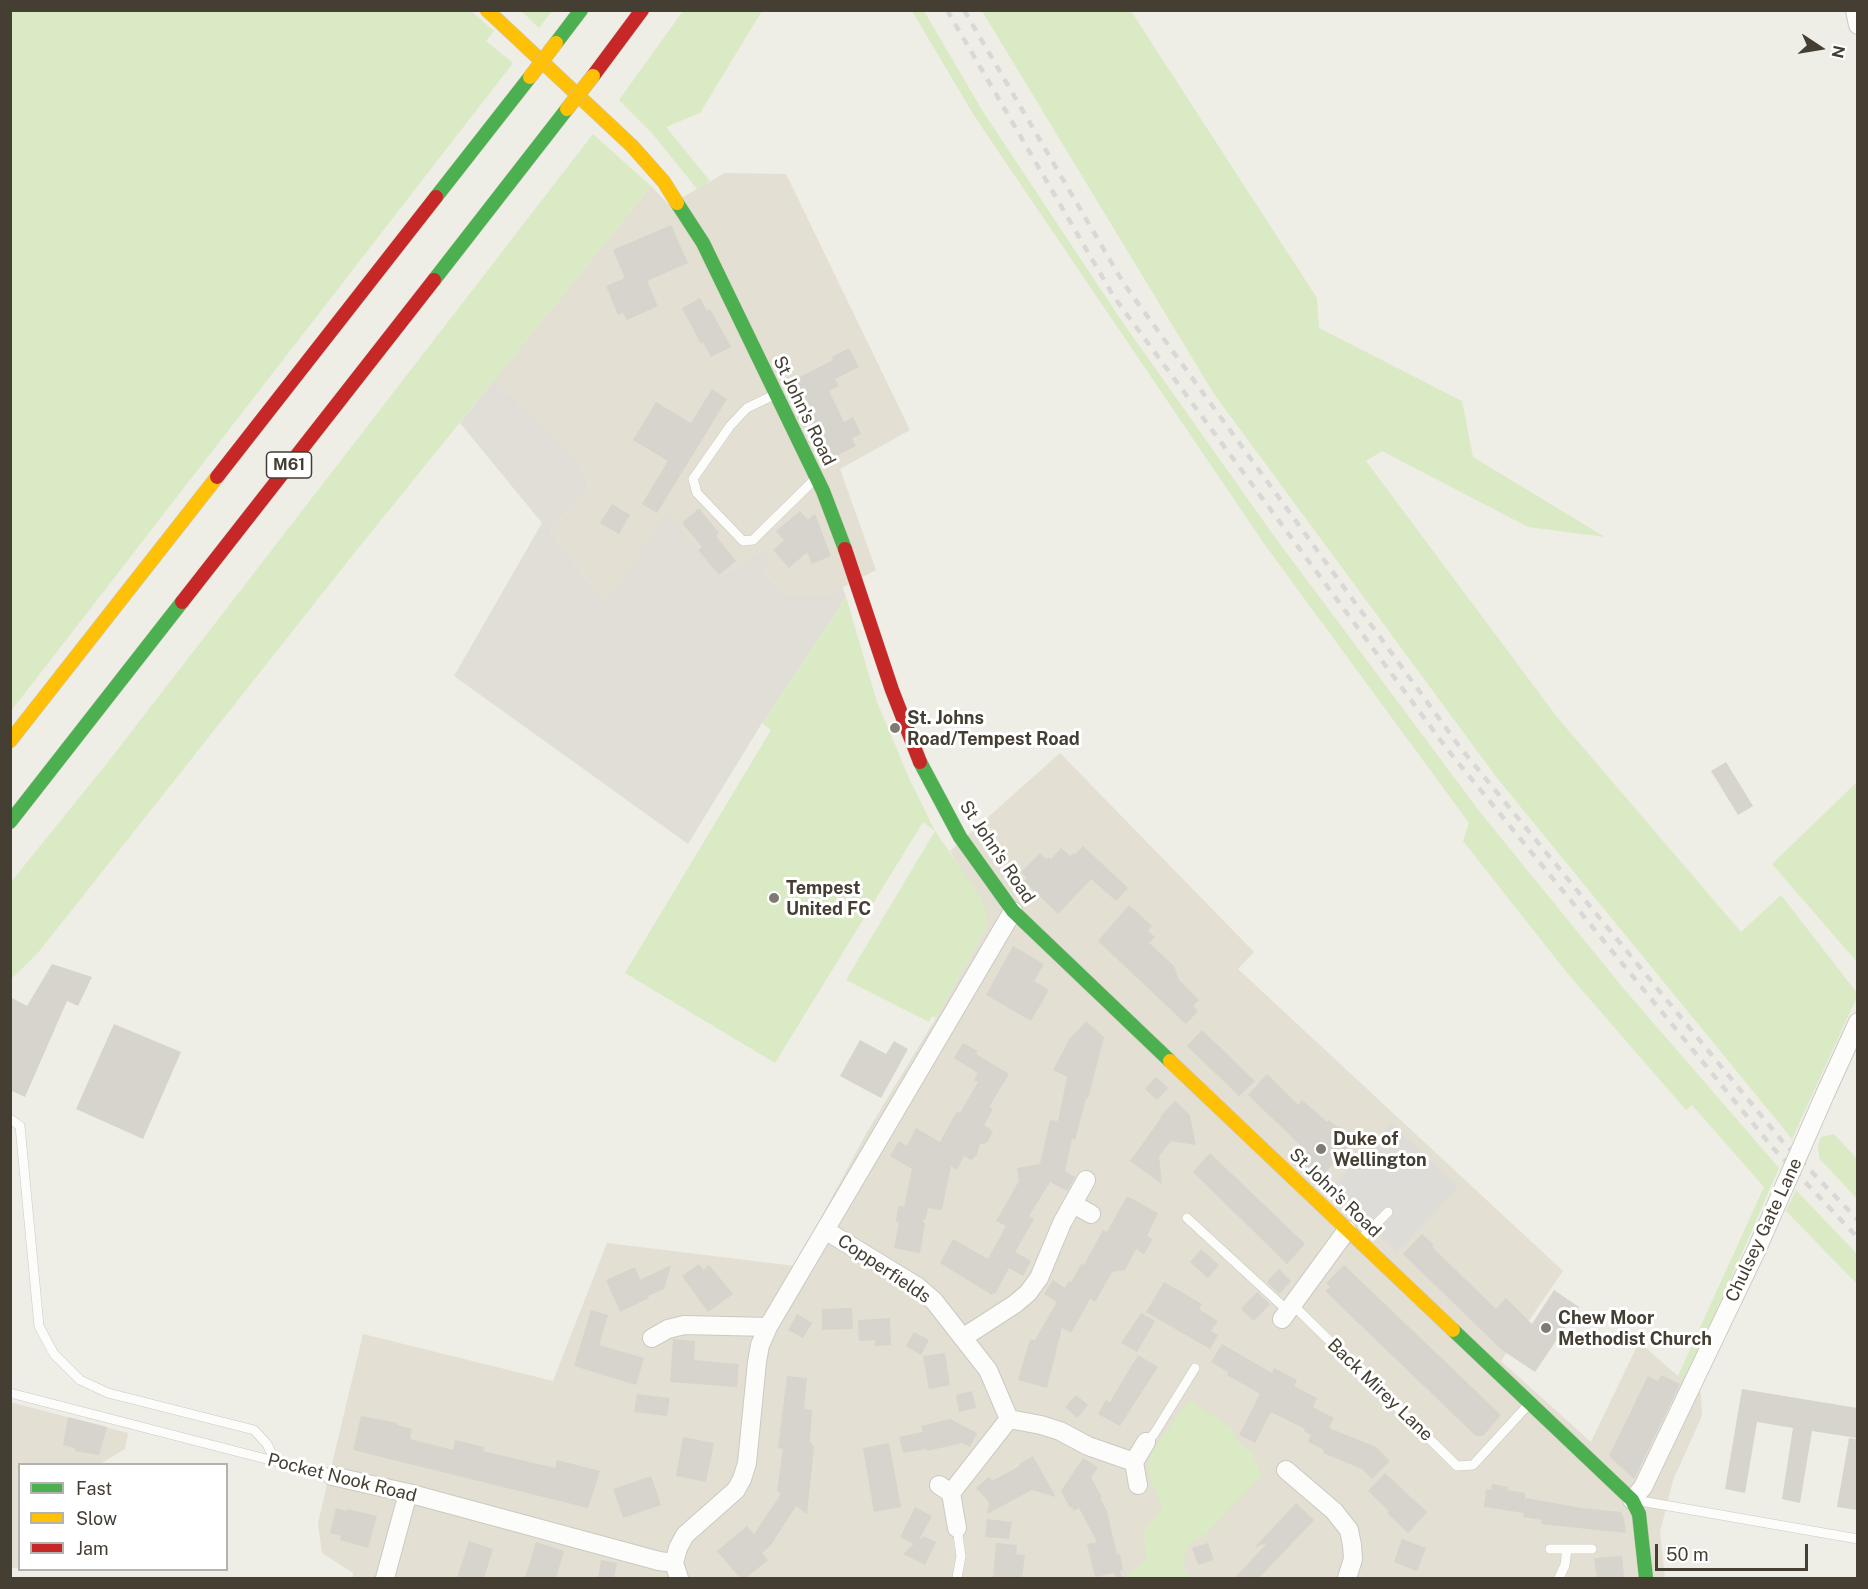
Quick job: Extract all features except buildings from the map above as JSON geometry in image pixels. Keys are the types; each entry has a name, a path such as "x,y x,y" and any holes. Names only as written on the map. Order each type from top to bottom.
{"main road":[{"name":"St John's Road","path":"488,10 633,146 664,182 703,243 816,478 853,572 892,690 921,763 960,837 1013,911 1632,1500 1639,1514 1646,1578"},
{"name":"M61","path":"10,741 581,10"},
{"name":"M61","path":"10,822 593,76 642,10"}],"street":[{"path":"1856,10 1857,25"},
{"path":"676,1571 678,1548 685,1535 736,1490 742,1479 747,1462 757,1362 760,1345 768,1327 1013,911"},
{"name":"Chulsey Gate Lane","path":"1632,1500 1643,1487 1756,1251 1857,1022"},
{"path":"964,1337 1015,1304 1040,1278 1062,1223 1086,1180"},
{"path":"1073,1204 1090,1214"},
{"name":"Copperfields","path":"825,1230 918,1287 934,1301 964,1337 987,1370 1009,1419"},
{"path":"1288,1311 1353,1236"},
{"path":"652,1338 668,1329 684,1325 768,1327"},
{"path":"957,1528 945,1489 1009,1419 1060,1431 1088,1446 1134,1462"},
{"path":"1138,1485 1134,1462 1146,1442"},
{"path":"1286,1470 1334,1511 1348,1530 1353,1559 1347,1578"},
{"name":"Pocket Nook Road","path":"332,1476 408,1493 659,1561 676,1571"},
{"path":"385,1578 408,1493"}],"lane":[{"path":"776,394 747,408 730,426 693,479 697,494 743,540 753,540 816,478"},
{"path":"10,1119 20,1126 39,1326 54,1354 80,1380 108,1393 254,1430 267,1444 275,1461"},
{"path":"1353,1236 1388,1212"},
{"name":"Back Mirey Lane","path":"1187,1218 1457,1466 1473,1465 1530,1403"},
{"path":"1146,1442 1154,1434 1195,1368"},
{"name":"Pocket Nook Road","path":"10,1393 332,1476"},
{"path":"1632,1500 1857,1539"},
{"path":"957,1528 961,1556 957,1578"},
{"path":"1550,1549 1592,1549"},
{"path":"1559,1578 1565,1565 1568,1549"}],"shaded area":[{"path":"725,173 786,174 910,430 840,469 876,570 828,595 784,595 764,571 760,551 719,578 606,603 550,532 590,485 575,458 494,380 651,186 669,205"},
{"path":"494,380 575,458 590,485 550,532 606,603 667,513 719,578 760,551 767,560 764,571 784,595 828,595 842,586 846,597 762,723 688,844 454,676 542,523 460,423"},
{"path":"1060,753 1254,952 1238,969 1563,1271 1501,1361 1591,1442 1639,1342 1678,1376 1701,1392 1702,1416 1673,1480 1660,1532 1665,1578 353,1578 353,1573 322,1553 318,1523 363,1334 553,1381 607,1243 795,1266 867,1132 936,1018 988,925 984,908 950,851"},
{"path":"1391,1123 1458,1187 1397,1252 1331,1189"},
{"path":"10,1402 128,1433 125,1449 102,1463 18,1463 18,1568 11,1568"}],"green space":[{"path":"11,11 471,11 494,31 486,41 513,63 11,711"},
{"path":"521,11 552,11 539,28"},
{"path":"683,11 762,11 700,113 666,127 710,181 697,189 652,133 619,100"},
{"path":"912,11 924,11 982,110 1121,320 1274,536 1480,812 1624,989 1779,1168 1686,1382 1678,1376 1764,1187 1692,1105 1686,1110 1568,974 1463,841 1469,823 1265,545 975,117"},
{"path":"982,11 1131,11 1317,298 1319,328 1462,401 1473,457 1605,537 1528,527 1382,451 1366,461 1557,717 1741,932 1781,895 1857,993 1792,1139 1497,778 1214,394"},
{"path":"593,134 651,186 352,556 37,954 11,979 11,882 108,762"},
{"name":"Tempest United FC","path":"846,597 877,702 908,776 935,831 923,822 775,1063 625,973 771,730 762,723"},
{"path":"1857,782 1857,962 1772,864"},
{"path":"935,831 982,899 988,925 936,1018 932,1016 929,1022 846,980"},
{"path":"1834,1134 1857,1159 1857,1199 1819,1158 1818,1144 1821,1137"},
{"path":"1796,1190 1857,1254 1857,1284 1786,1211"},
{"path":"1189,1400 1232,1428 1236,1440 1252,1453 1262,1475 1207,1533 1191,1543 1185,1554 1184,1568 1190,1578 1125,1578 1147,1559 1143,1532 1162,1507 1149,1476 1148,1465 1151,1452"}],"railway":[{"path":"947,10 1114,297 1447,749 1773,1148 1858,1238"},
{"path":"964,10 1124,284 1459,746 1782,1141 1858,1220"}],"traffic: fast":[{"path":"556,43 581,10"},
{"path":"436,197 530,77"},
{"path":"434,280 567,109"},
{"path":"677,203 703,243 823,491 845,549"},
{"path":"10,822 182,602"},
{"path":"920,762 960,837 1013,911 1170,1061"},
{"path":"1453,1330 1632,1500 1639,1514 1646,1578"}],"traffic: slow":[{"path":"487,10 632,146 664,182 677,203"},
{"path":"530,77 556,43"},
{"path":"567,109 593,76"},
{"path":"10,741 217,477"},
{"path":"1170,1061 1453,1330"}],"traffic: jam":[{"path":"593,76 642,10"},
{"path":"217,477 436,197"},
{"path":"182,602 434,280"},
{"path":"845,549 892,690 920,762"}],"place":[{"name":"St. Johns Road/Tempest Road","path":"895,728"},
{"name":"Tempest United FC","path":"774,898"},
{"name":"Duke of Wellington","path":"1321,1149"},
{"name":"Chew Moor Methodist Church","path":"1546,1328"}]}
